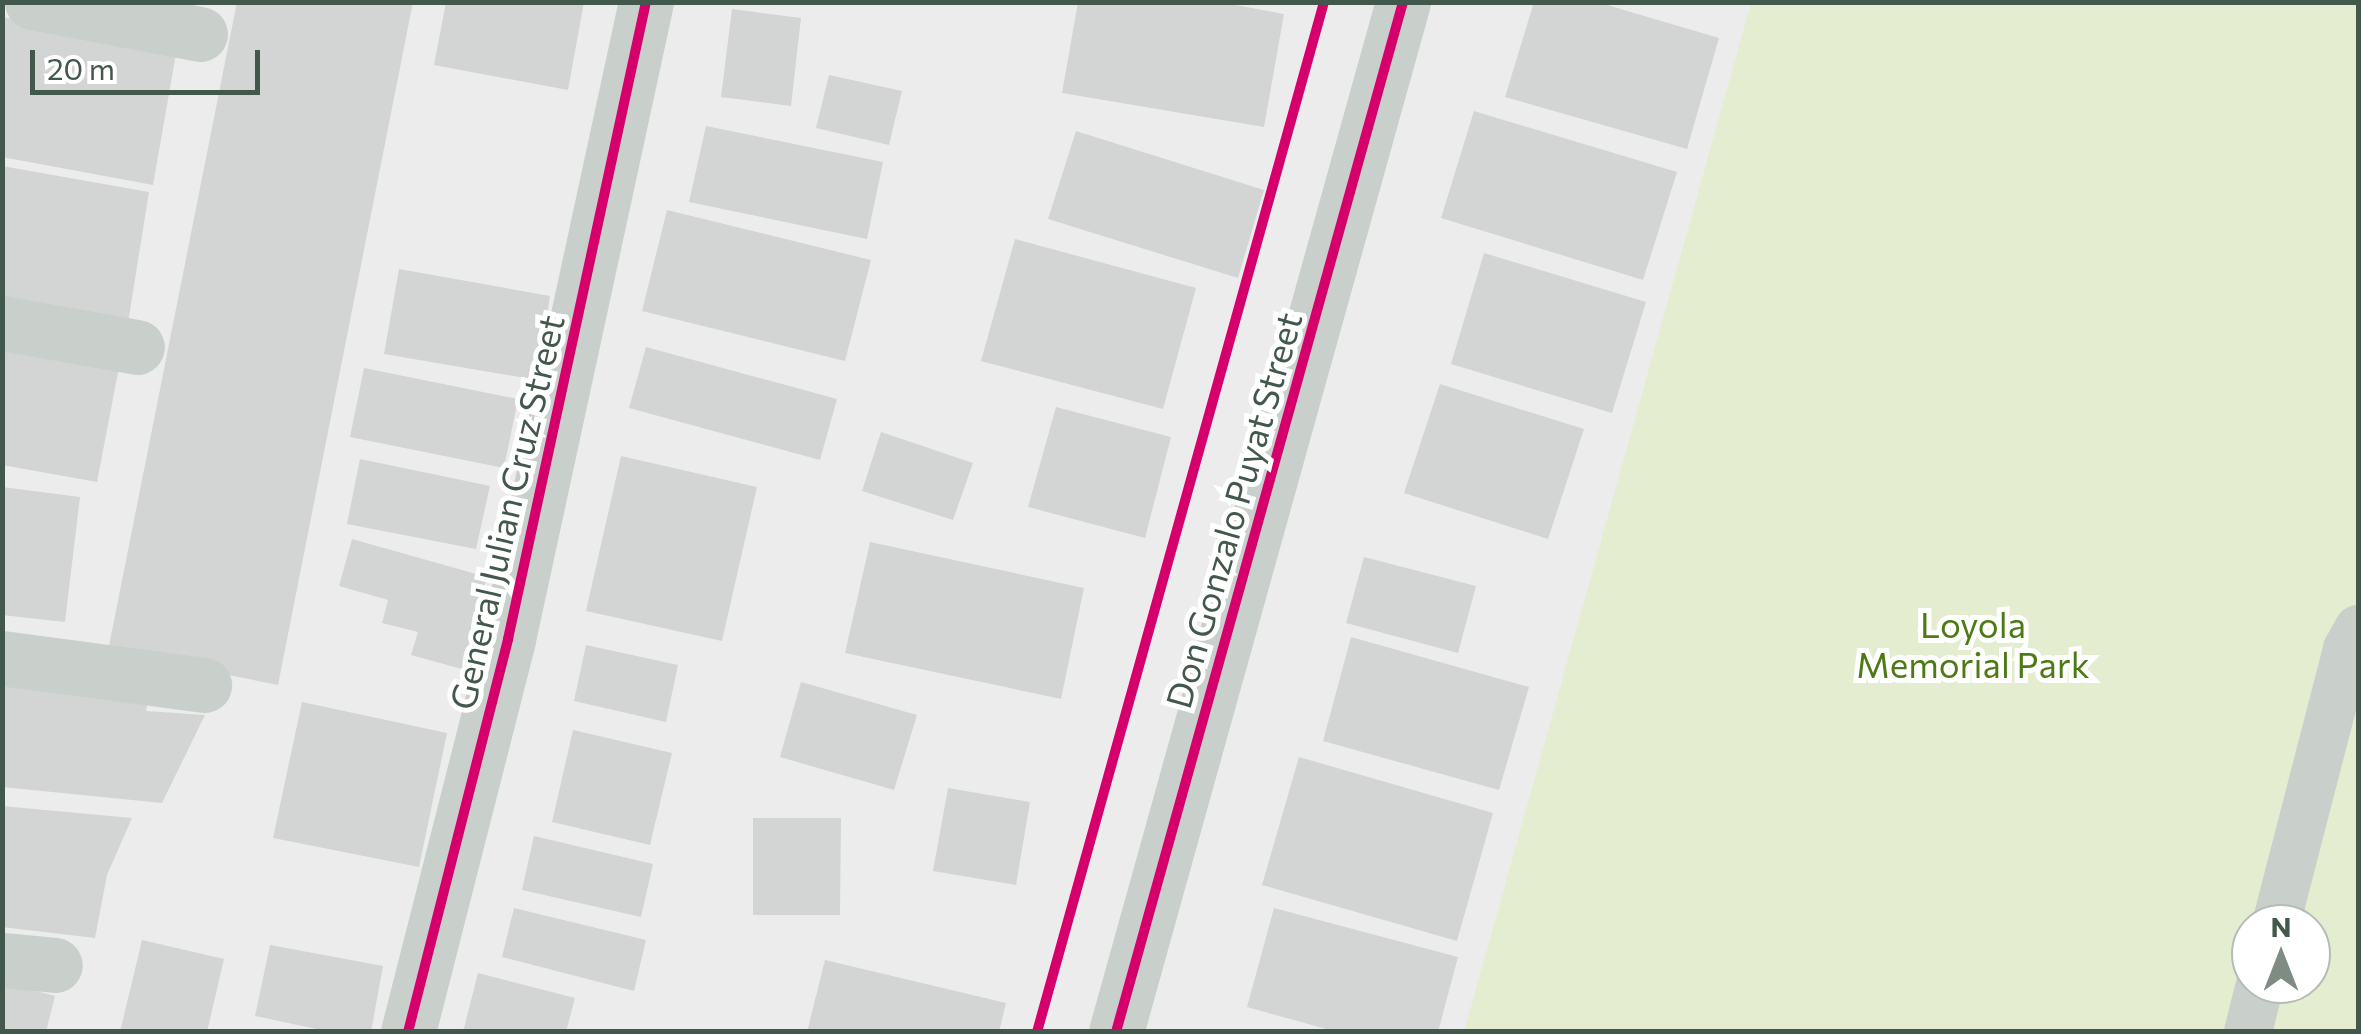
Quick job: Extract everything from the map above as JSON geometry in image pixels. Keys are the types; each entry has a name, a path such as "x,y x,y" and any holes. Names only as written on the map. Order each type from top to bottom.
{"street":[{"path":"32,2 200,34"},
{"name":"General Julian Cruz Street","path":"408,1032 508,638 646,2"},
{"name":"Don Gonzalo Puyat Street","path":"1116,1032 1403,2"},
{"path":"2,323 137,346"},
{"path":"2,658 204,684"}],"lane":[{"path":"2281,904 2347,649 2358,628"},
{"path":"2248,1032 2255,1004"}],"green space":[{"name":"Loyola Memorial Park","path":"1751,3 2358,3 2358,1031 1464,1032"}],"building":[{"path":"237,2 413,2 278,685 108,651"},
{"path":"446,2 584,2 568,90 434,65"},
{"path":"1078,2 1219,2 1284,14 1264,127 1062,93"},
{"path":"1534,2 1597,2 1719,38 1687,149 1505,97"},
{"path":"732,9 801,18 791,106 721,97"},
{"path":"2,17 177,48 153,185 2,157"},
{"path":"829,75 902,91 889,145 816,128"},
{"path":"1474,111 1677,172 1643,280 1441,218"},
{"path":"706,126 883,162 867,239 689,202"},
{"path":"1076,131 1264,190 1238,278 1048,219"},
{"path":"2,166 149,192 127,329 2,306"},
{"path":"667,210 871,260 845,361 642,311"},
{"path":"1015,239 1196,288 1163,409 981,361"},
{"path":"1484,253 1646,302 1612,413 1451,364"},
{"path":"399,269 550,296 537,380 384,354"},
{"path":"2,341 120,362 97,482 2,465"},
{"path":"646,347 837,399 820,460 629,408"},
{"path":"364,368 518,399 504,468 350,437"},
{"path":"1440,384 1584,429 1548,539 1404,493"},
{"path":"1056,407 1171,437 1145,538 1028,507"},
{"path":"881,432 973,463 953,520 862,491"},
{"path":"621,456 757,487 722,641 586,611"},
{"path":"360,459 490,486 476,549 347,524"},
{"path":"2,487 80,497 65,622 2,615"},
{"path":"352,539 487,577 462,669 411,655 418,632 382,623 388,600 339,586"},
{"path":"870,542 1084,588 1061,699 845,653"},
{"path":"1364,557 1476,586 1458,653 1346,623"},
{"path":"1351,637 1529,687 1499,790 1323,741"},
{"path":"586,645 678,665 666,722 574,701"},
{"path":"2,678 149,695 146,711 205,715 162,803 2,787"},
{"path":"801,682 917,715 894,790 780,757"},
{"path":"302,702 447,733 419,867 273,838"},
{"path":"573,730 672,753 650,845 552,822"},
{"path":"1299,757 1493,813 1457,941 1262,885"},
{"path":"948,788 1030,802 1016,885 933,871"},
{"path":"2,806 132,818 107,875 95,938 2,927"},
{"path":"753,818 841,818 840,915 753,915"},
{"path":"534,836 653,864 641,917 522,890"},
{"path":"514,908 646,940 634,991 502,957"},
{"path":"1274,908 1458,957 1438,1032 1337,1032 1247,1007"},
{"path":"142,940 224,959 207,1032 120,1032"},
{"path":"270,945 383,966 371,1032 331,1032 255,1016"},
{"path":"825,960 1006,1003 999,1032 807,1032"},
{"path":"478,973 575,998 566,1032 463,1032"},
{"path":"2,982 55,996 46,1032 2,1032"}],"cycle path":[{"path":"408,1032 508,639 646,2"},
{"path":"1037,1032 1324,2"},
{"path":"1116,1032 1403,2"}]}
